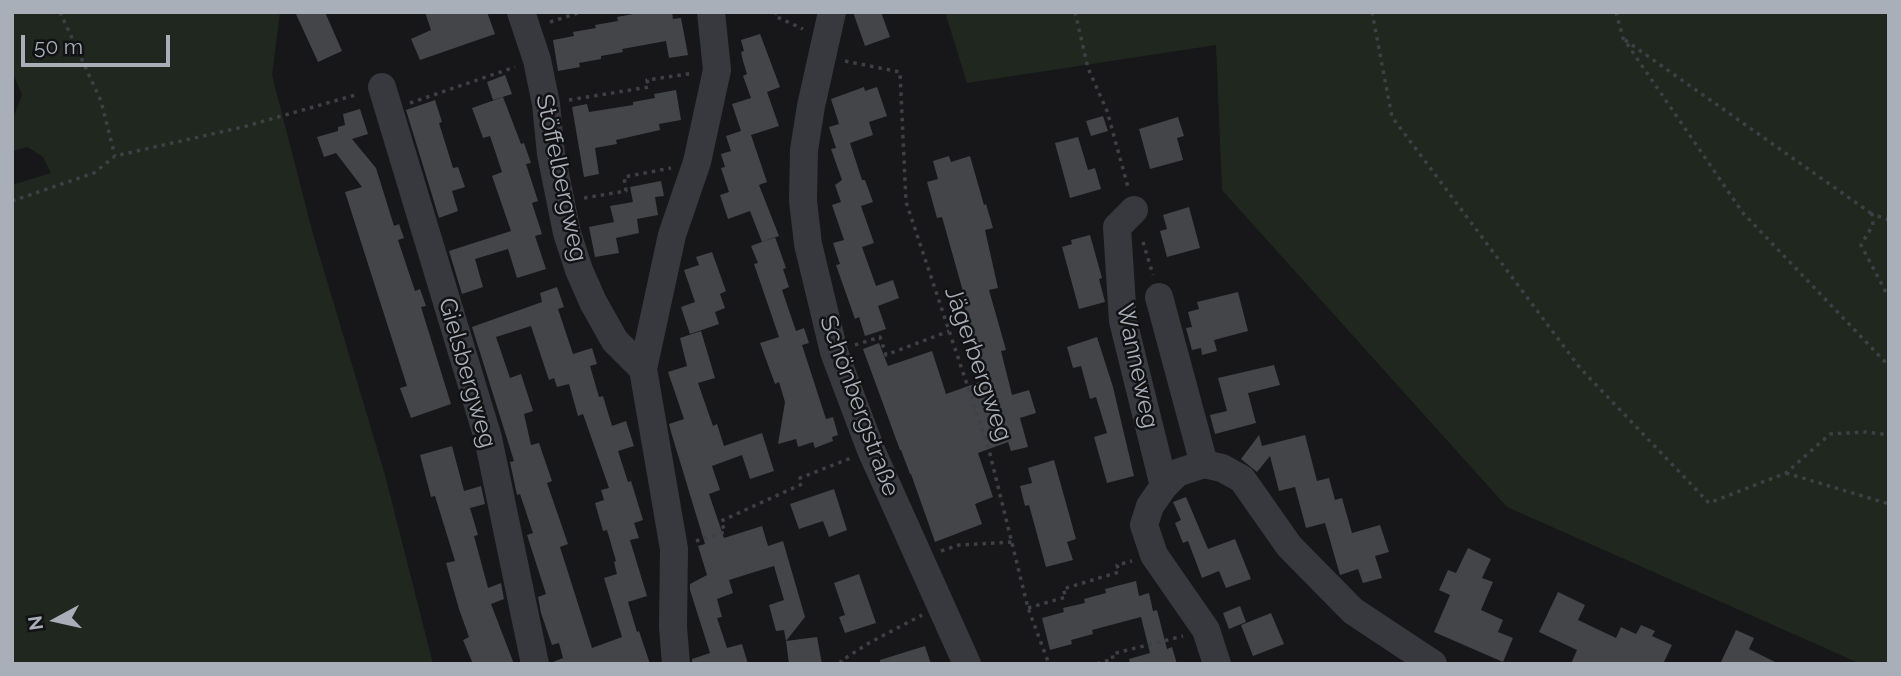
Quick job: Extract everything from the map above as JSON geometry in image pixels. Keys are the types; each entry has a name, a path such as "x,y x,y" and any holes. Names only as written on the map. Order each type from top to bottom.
{"street":[{"path":"676,664 673,627 674,549 643,369 673,235 697,162 717,70 711,12"},
{"name":"Schönbergstraße","path":"832,12 804,150 803,201 808,244 834,352 872,450 967,664"},
{"name":"Stöffelbergweg","path":"524,21 537,60 546,104 551,154 575,258 593,302 615,341 643,369"},
{"name":"Gielsbergweg","path":"385,99 488,438 535,664"},
{"name":"Wanneweg","path":"1134,210 1116,227 1123,321 1164,486"},
{"path":"1159,297 1203,464"},
{"path":"1217,664 1206,630 1154,555 1144,524 1150,506 1164,486 1177,473 1203,464 1222,468 1242,479 1289,546 1353,611 1433,664"}],"path":[{"path":"60,12 101,101 115,156"},
{"path":"524,21 581,12"},
{"path":"775,12 777,17 825,48"},
{"path":"1075,12 1088,68 1107,111 1159,297"},
{"path":"1372,12 1392,117 1580,368 1709,503 1786,473 1830,434 1866,432 1889,435"},
{"path":"1616,12 1623,38 1743,212 1889,366"},
{"path":"1623,38 1872,214 1889,220"},
{"name":"Jägerbergweg","path":"825,48 901,72 906,202 989,450 1028,608 1049,664"},
{"path":"12,201 94,173 115,156 317,107 385,99 537,60"},
{"path":"546,104 649,87 647,80 717,70"},
{"path":"561,202 626,191 624,177 697,162"},
{"path":"1872,214 1873,225 1861,245 1889,298"},
{"path":"834,352 880,337 886,355 949,331"},
{"path":"674,549 724,531 721,521 802,484 800,478 872,450"},
{"path":"1786,473 1889,504"},
{"path":"919,558 959,545 1012,542"},
{"path":"1028,608 1066,597 1063,589 1119,572 1117,565 1154,555"},
{"path":"842,664 841,661 869,643 941,605"},
{"path":"1097,664 1113,659 1112,654 1206,630"}],"shaded area":[{"path":"12,12 280,12 272,75 313,234 385,475 433,664 12,664 12,185 51,173 43,157 28,147 12,151 12,121 22,95 12,71"},
{"path":"945,12 1889,12 1889,664 1861,664 1507,507 1222,190 1216,45 967,83"}],"building":[{"path":"295,12 325,12 342,51 318,62"},
{"path":"425,12 487,12 495,34 420,60 411,39 431,30"},
{"path":"644,12 672,12 673,19 681,18 688,55 669,58 666,41 622,49 623,52 579,63 580,67 558,71 553,40 574,36 573,32 596,28 595,25 618,21 617,17"},
{"path":"853,12 881,12 890,37 865,46"},
{"path":"760,34 780,87 767,92 779,126 751,135 767,182 759,185 779,236 762,242 750,211 728,219 720,195 729,192 721,168 725,167 721,154 731,151 726,136 741,131 732,104 751,98 743,76 747,74 741,40"},
{"path":"505,75 512,94 493,100 487,82"},
{"path":"864,87 865,91 877,87 887,116 869,122 873,135 850,143 862,180 865,180 873,202 861,206 874,243 862,247 876,286 893,280 899,298 878,306 886,329 865,336 859,317 855,319 836,265 840,264 833,243 844,240 832,205 841,202 835,185 842,180 831,149 836,148 829,127 839,124 831,99"},
{"path":"676,90 681,120 659,124 660,130 616,140 617,144 595,148 599,174 584,177 572,107 587,104 589,112 633,105 633,102 655,98 654,94"},
{"path":"503,97 531,163 526,164 538,201 532,203 542,234 535,236 546,269 517,278 508,249 475,259 483,287 462,294 449,251 511,231 492,176 502,172 490,136 483,138 472,108"},
{"path":"435,100 453,168 458,167 465,187 452,191 458,211 439,218 406,110"},
{"path":"360,109 368,134 352,139 376,168 394,226 399,224 404,238 398,240 415,291 420,289 426,306 421,307 451,404 411,418 400,388 407,386 345,192 362,187 336,153 324,157 317,137 338,131 338,127 345,125 343,114"},
{"path":"1103,116 1108,131 1091,136 1086,121"},
{"path":"1178,117 1184,136 1177,138 1183,160 1150,169 1139,129"},
{"path":"1078,137 1088,170 1095,168 1101,189 1070,198 1055,143"},
{"path":"949,156 951,162 970,156 993,228 985,230 998,288 989,290 1006,350 1001,351 1012,395 1029,390 1036,413 1020,418 1028,447 1011,451 1008,442 978,453 993,497 975,504 982,524 935,542 863,349 879,343 888,366 932,351 946,394 985,380 942,217 937,218 927,182 938,179 933,161"},
{"path":"661,181 664,196 655,197 658,215 637,219 639,233 616,238 619,253 595,257 589,227 614,222 610,206 633,202 630,187"},
{"path":"1189,207 1200,248 1167,257 1160,231 1167,229 1163,215"},
{"path":"1090,235 1102,278 1099,279 1105,302 1079,309 1062,247 1072,244 1071,240"},
{"path":"775,237 786,268 783,269 789,287 782,290 796,331 804,328 809,343 802,345 826,419 833,417 838,435 832,437 833,441 815,448 813,442 798,447 796,439 778,444 785,402 779,382 775,384 760,343 779,337 754,264 758,263 751,246"},
{"path":"712,252 726,291 720,294 725,308 715,312 719,324 690,334 681,307 695,302 684,270 699,265 696,257"},
{"path":"557,287 564,307 558,309 573,354 592,348 597,364 590,366 599,397 603,396 612,426 626,421 634,446 618,451 643,520 634,523 639,538 630,540 647,596 628,602 650,664 553,664 563,658 559,643 552,645 541,613 538,597 546,594 527,535 533,533 520,494 517,495 510,462 514,461 472,327 542,302 540,293","holes":["531,326 549,380 554,378 557,387 569,384 578,416 583,414 609,488 601,490 604,500 595,503 616,561 617,574 604,578 622,637 592,648 560,547 568,544 547,483 552,481 539,443 531,445 524,414 533,411 521,374 510,378 496,337"]},
{"path":"1238,292 1248,331 1214,340 1217,351 1202,355 1201,348 1192,350 1186,328 1192,327 1188,312 1199,309 1197,302"},
{"path":"701,331 715,378 698,383 713,426 717,424 724,446 762,433 774,471 750,479 742,455 712,466 720,490 709,494 724,538 762,526 768,546 783,541 805,617 786,641 784,630 776,631 769,605 784,600 774,566 729,580 733,593 717,599 722,617 717,618 727,648 742,644 748,664 692,664 692,659 710,653 690,590 690,584 707,575 698,546 705,544 669,424 684,419 668,372 687,366 680,338"},
{"path":"1097,337 1113,387 1134,476 1107,483 1094,437 1107,433 1096,397 1090,399 1081,366 1073,368 1067,347"},
{"path":"1274,365 1280,385 1248,393 1256,423 1215,434 1210,415 1227,411 1218,378"},
{"path":"1259,435 1262,446 1305,435 1317,481 1329,478 1335,500 1342,498 1352,533 1380,525 1389,552 1375,556 1382,578 1363,583 1358,569 1340,575 1325,523 1306,528 1295,487 1279,491 1270,456 1257,472 1241,459"},
{"path":"452,446 464,491 481,486 485,504 470,508 478,535 474,536 488,588 501,583 504,599 491,604 514,664 473,664 463,640 469,637 446,563 455,561 435,496 431,497 420,455"},
{"path":"1054,460 1076,539 1067,542 1073,560 1046,567 1029,505 1025,506 1020,486 1032,483 1028,468"},
{"path":"834,489 847,530 829,537 823,521 799,529 790,504"},
{"path":"1186,497 1208,549 1235,539 1251,579 1226,588 1219,571 1202,578 1188,541 1183,543 1175,523 1181,520 1173,502"},
{"path":"1468,548 1491,559 1482,578 1493,582 1481,610 1503,620 1498,632 1513,638 1503,662 1434,632 1450,595 1439,590 1448,570 1456,573"},
{"path":"859,574 876,623 845,633 839,617 845,615 834,583"},
{"path":"1136,581 1139,596 1149,593 1153,611 1157,610 1167,649 1172,647 1177,664 1130,664 1129,659 1150,653 1141,617 1092,630 1093,634 1071,640 1072,644 1050,650 1042,618 1064,612 1063,608 1085,603 1084,599 1106,593 1105,589"},
{"path":"1558,592 1585,605 1578,620 1616,638 1621,627 1636,634 1641,625 1655,631 1652,636 1672,645 1663,664 1571,664 1577,650 1539,632"},
{"path":"1240,606 1246,622 1229,629 1223,613"},
{"path":"1271,613 1284,644 1253,656 1241,625"},
{"path":"1736,630 1754,638 1749,649 1779,664 1720,664"},
{"path":"817,637 822,664 789,664 786,641"},
{"path":"925,646 931,664 880,664 880,660"}]}
